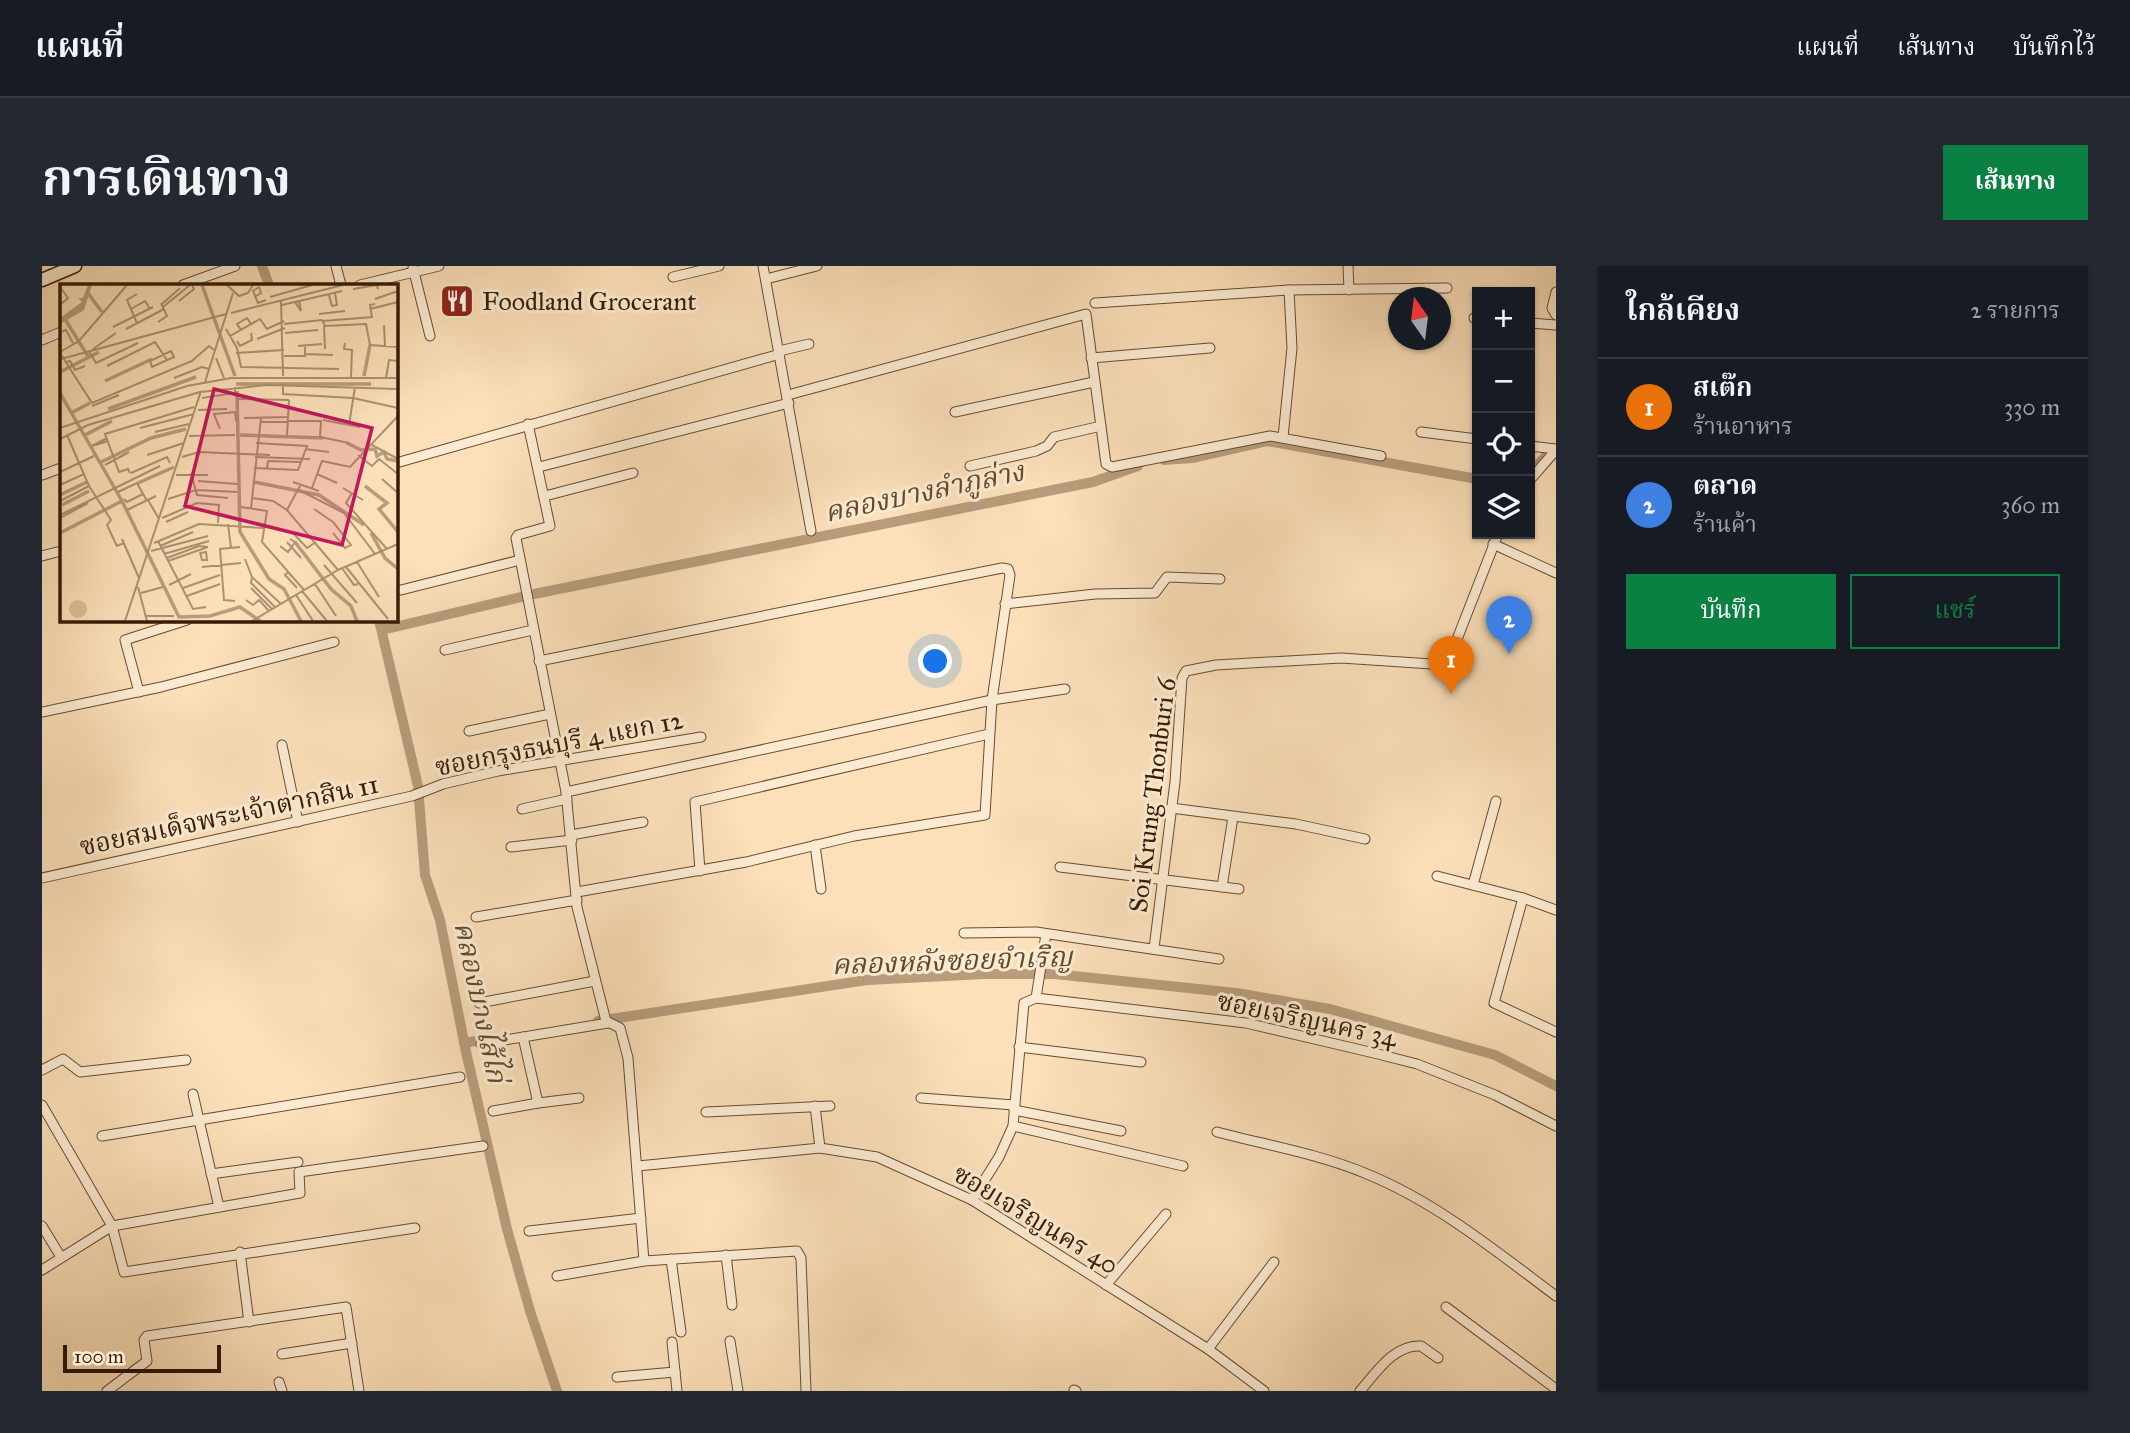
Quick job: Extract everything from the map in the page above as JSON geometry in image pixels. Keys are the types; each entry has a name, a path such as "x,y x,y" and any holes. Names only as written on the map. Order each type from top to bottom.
{"main road":[{"path":"42,280 75,266"}],"street":[{"path":"186,284 235,266"},
{"path":"336,266 341,284"},
{"path":"363,284 413,269 439,266"},
{"path":"673,277 719,266"},
{"path":"763,266 811,531"},
{"path":"766,279 817,266"},
{"path":"1348,266 1349,289"},
{"path":"413,269 430,336"},
{"path":"1095,303 1289,290 1388,289"},
{"path":"1283,437 1292,348 1289,290"},
{"path":"1556,292 1552,308 1556,315"},
{"path":"539,467 1086,314 1106,464 1112,467 1261,437 1283,437 1381,456"},
{"path":"1535,324 1556,326"},
{"path":"42,340 60,332"},
{"path":"397,463 809,344"},
{"path":"1091,358 1210,348"},
{"path":"955,412 1094,382"},
{"path":"528,424 550,526 516,536 567,795 577,896 595,981 606,1019 620,1028 628,1058 644,1261"},
{"path":"970,466 1036,451 1047,446 1054,437 1101,426"},
{"path":"1421,432 1472,438"},
{"path":"1534,476 1554,453 1535,447"},
{"path":"42,475 60,468"},
{"path":"545,496 633,472"},
{"name":"Soi Krung Thonburi 6","path":"1154,948 1171,808 1182,678 1188,669 1340,659 1447,665 1495,539"},
{"path":"1493,544 1556,573"},
{"path":"42,556 60,551"},
{"path":"401,590 520,560"},
{"path":"476,917 854,836 985,815 992,700 1010,575 1005,568 539,661"},
{"path":"1005,604 1095,594 1154,593 1167,577 1220,579"},
{"path":"139,692 125,640 183,621"},
{"path":"445,650 533,630"},
{"path":"42,712 139,692 334,642"},
{"path":"522,809 567,795 992,700 1065,689"},
{"path":"469,731 550,714"},
{"path":"700,870 695,803 989,734"},
{"name":"ซอยกรุงธนบุรี 4 แยก 12","path":"425,790 498,771 701,737"},
{"path":"282,745 298,822"},
{"name":"ซอยสมเด็จพระเจ้าตากสิน 11","path":"42,878 412,796 425,790"},
{"path":"1473,885 1496,801"},
{"path":"1171,808 1296,824 1365,839"},
{"path":"1222,887 1233,817"},
{"path":"511,847 643,822"},
{"path":"815,845 821,890"},
{"path":"1060,867 1239,889"},
{"path":"1437,876 1523,898 1556,910"},
{"path":"1523,898 1494,1003 1556,1032"},
{"name":"Soi Krung Thonburi 6","path":"964,933 1046,934 1219,959"},
{"path":"972,1200 999,1157 1013,1126 1024,1003 1036,998 1046,934"},
{"path":"479,1003 595,981"},
{"name":"ซอยเจริญนคร 34","path":"1036,998 1246,1023 1374,1053 1417,1064 1495,1095 1556,1126"},
{"path":"481,1044 606,1019"},
{"path":"523,1037 538,1103"},
{"path":"1019,1047 1141,1062"},
{"path":"42,1070 64,1059 80,1072 186,1060"},
{"path":"102,1136 460,1077"},
{"path":"193,1094 219,1207"},
{"path":"493,1111 579,1098"},
{"path":"921,1098 1014,1107 1121,1131"},
{"path":"42,1105 112,1226 124,1272 240,1252 415,1228"},
{"path":"815,1105 820,1149"},
{"path":"706,1112 830,1106"},
{"path":"1013,1126 1183,1166"},
{"path":"1217,1132 1345,1165 1369,1174 1421,1201 1556,1296"},
{"path":"42,1269 112,1226 300,1193 299,1172 483,1146"},
{"name":"ซอยเจริญนคร 40","path":"638,1166 820,1149 877,1157 972,1200 1208,1349 1264,1391"},
{"path":"211,1174 298,1162"},
{"path":"1106,1285 1166,1214"},
{"path":"529,1231 641,1219"},
{"path":"42,1226 61,1257"},
{"path":"557,1276 644,1261 794,1250 800,1255 806,1391"},
{"path":"240,1252 249,1322"},
{"path":"726,1255 732,1305"},
{"path":"671,1259 681,1332"},
{"path":"1208,1349 1274,1262"},
{"path":"107,1391 147,1361 147,1336 346,1307 359,1391"},
{"path":"1446,1307 1556,1389"},
{"path":"672,1342 677,1391"},
{"path":"730,1342 738,1391"},
{"path":"282,1354 352,1343"},
{"path":"1360,1391 1384,1364 1404,1349 1421,1346 1438,1358"},
{"path":"617,1377 675,1372"}],"waterway":[{"name":"คลองบางไส้ไก่","path":"262,266 269,284"},
{"name":"คลองบางลำภูล่าง","path":"1164,460 1192,458 1267,441 1472,478"},
{"name":"คลองบางลำภูล่าง","path":"1535,468 1545,457"},
{"name":"คลองบางลำภูล่าง","path":"382,630 534,594 1093,482 1138,466"},
{"name":"คลองบางไส้ไก่","path":"379,621 418,786 425,875 440,920 466,1052 507,1229 530,1311 557,1391"},
{"name":"คลองหลังซอยจำเริญ","path":"598,1021 867,980 984,974 1055,974 1236,993 1330,1009 1495,1055 1556,1086"},
{"name":"คลองหลังซอยจำเริญ","path":"464,1043 493,1038"}],"place":[{"name":"Foodland Grocerant","path":"457,301"},
{"name":"ตลาด","path":"1509,654"},
{"name":"สเต๊ก","path":"1451,694"}]}
